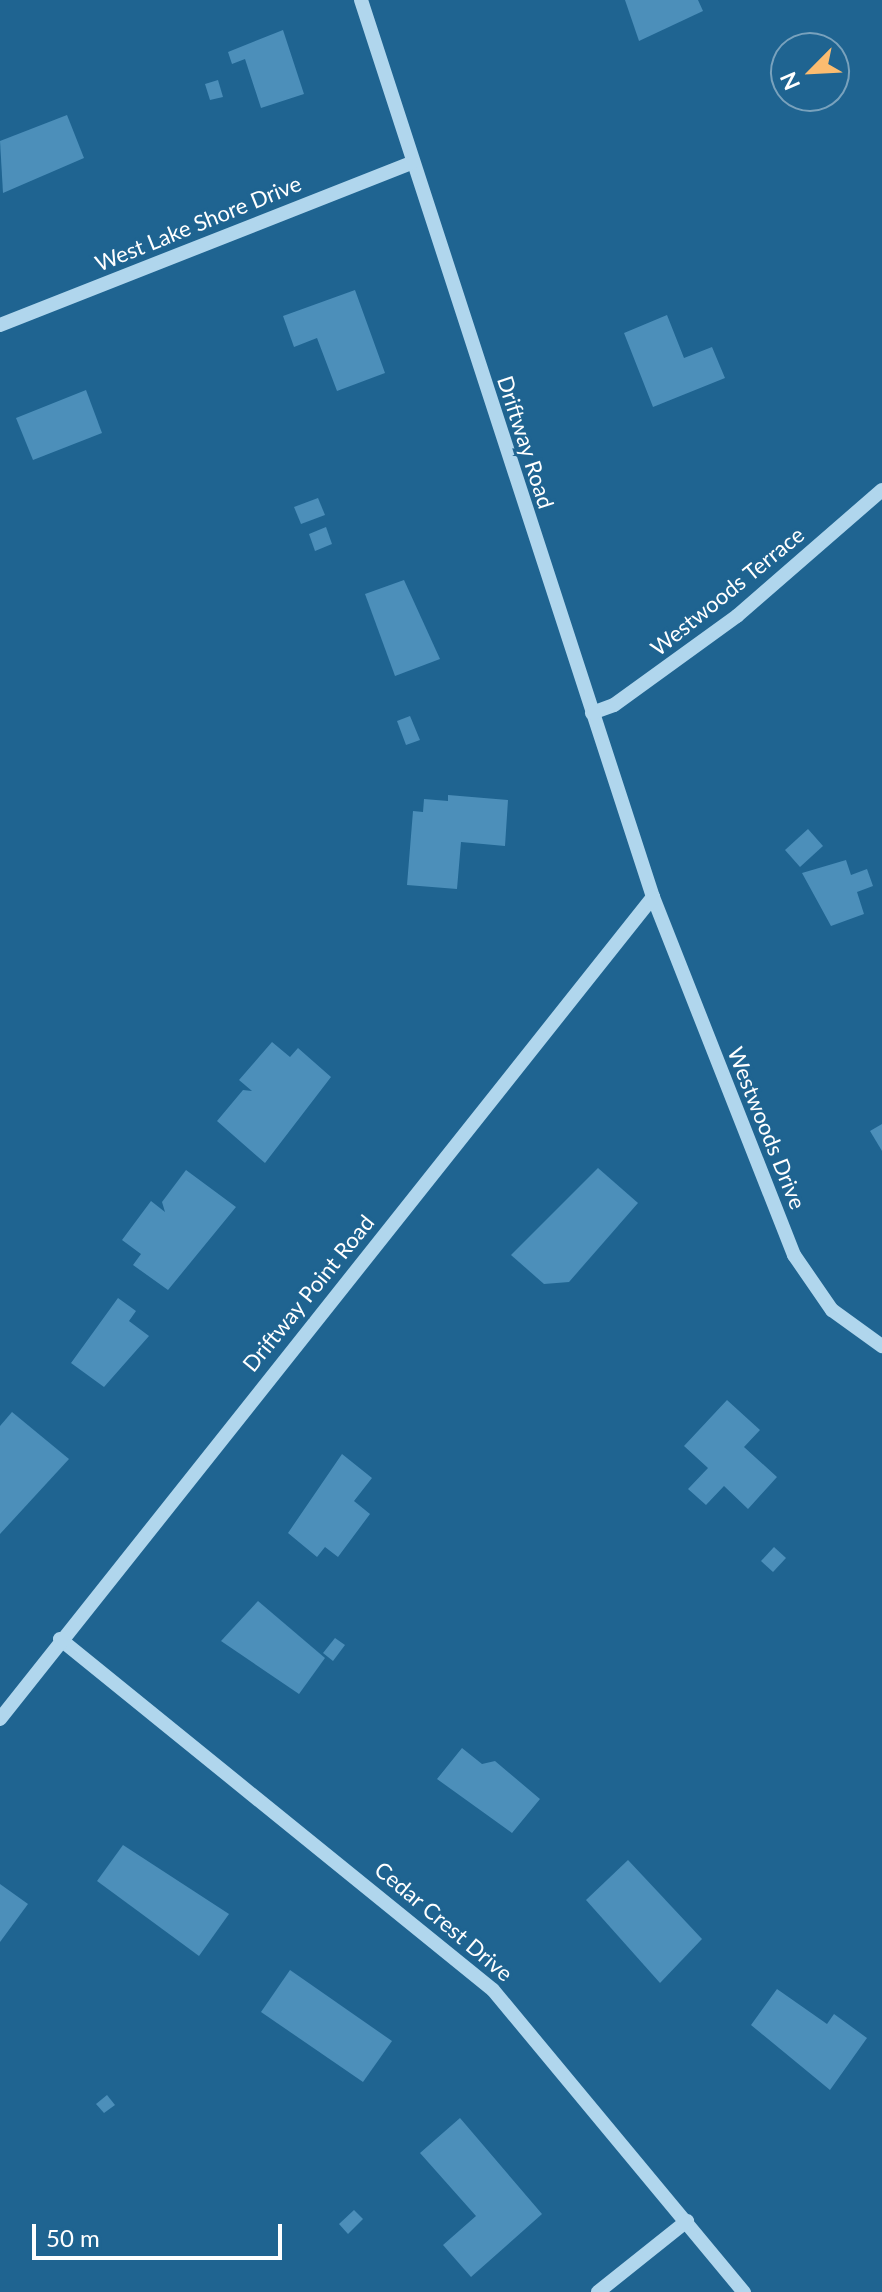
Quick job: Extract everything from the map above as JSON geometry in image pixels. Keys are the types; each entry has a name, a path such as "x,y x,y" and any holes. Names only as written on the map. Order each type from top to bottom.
{"street":[{"name":"Driftway Road","path":"361,0 653,897"},
{"name":"West Lake Shore Drive","path":"0,325 413,162"},
{"name":"Westwoods Terrace","path":"592,713 622,700 725,625 882,490"},
{"name":"Westwoods Drive","path":"653,897 794,1255 832,1310 882,1346"},
{"name":"Driftway Point Road","path":"0,1719 60,1639 653,897"},
{"name":"Cedar Crest Drive","path":"60,1639 475,1974 554,2056 744,2292"},
{"path":"598,2292 687,2221"}],"building":[{"path":"625,0 698,0 703,11 639,41"},
{"path":"283,30 304,94 261,108 245,59 232,64 228,52"},
{"path":"218,80 223,97 210,100 205,84"},
{"path":"67,115 84,158 3,193 0,141"},
{"path":"355,290 385,373 337,391 317,338 294,347 283,316"},
{"path":"667,315 684,358 712,347 725,378 653,407 624,333"},
{"path":"86,390 102,433 33,460 16,418"},
{"path":"318,498 325,515 301,524 294,507"},
{"path":"326,527 332,544 315,551 309,534"},
{"path":"404,580 440,659 395,676 365,594"},
{"path":"410,716 420,740 406,745 397,721"},
{"path":"448,795 508,800 505,846 461,842 457,889 407,885 413,811 423,812 424,799 448,801"},
{"path":"808,829 823,846 800,867 785,850"},
{"path":"846,860 851,875 867,869 873,886 857,892 864,914 831,926 802,873"},
{"path":"272,1042 290,1057 298,1048 331,1077 265,1163 217,1121 243,1090 252,1091 239,1080"},
{"path":"882,1124 882,1151 870,1131"},
{"path":"598,1168 638,1203 569,1282 544,1284 511,1255"},
{"path":"186,1170 236,1207 168,1290 133,1265 141,1254 122,1240 151,1201 165,1212 162,1202"},
{"path":"118,1298 136,1311 129,1321 149,1336 104,1387 71,1363"},
{"path":"727,1400 760,1430 744,1447 777,1477 748,1509 724,1486 706,1505 688,1489 708,1468 684,1446"},
{"path":"12,1412 69,1459 0,1534 0,1426"},
{"path":"342,1454 372,1478 354,1501 370,1514 338,1557 325,1547 317,1557 288,1533"},
{"path":"774,1547 786,1558 773,1572 761,1561"},
{"path":"258,1601 325,1658 299,1694 221,1641"},
{"path":"335,1638 345,1645 333,1661 323,1653"},
{"path":"462,1748 482,1764 495,1761 540,1799 512,1833 437,1779"},
{"path":"123,1845 229,1914 199,1956 97,1881"},
{"path":"628,1860 702,1939 660,1983 586,1900"},
{"path":"0,1884 28,1904 0,1942"},
{"path":"290,1970 392,2041 363,2082 261,2012"},
{"path":"777,1989 827,2024 834,2014 867,2038 830,2090 751,2025"},
{"path":"107,2095 115,2105 104,2113 96,2104"},
{"path":"460,2118 542,2214 471,2277 443,2245 476,2216 420,2153"},
{"path":"354,2210 363,2219 348,2234 339,2224"}]}
